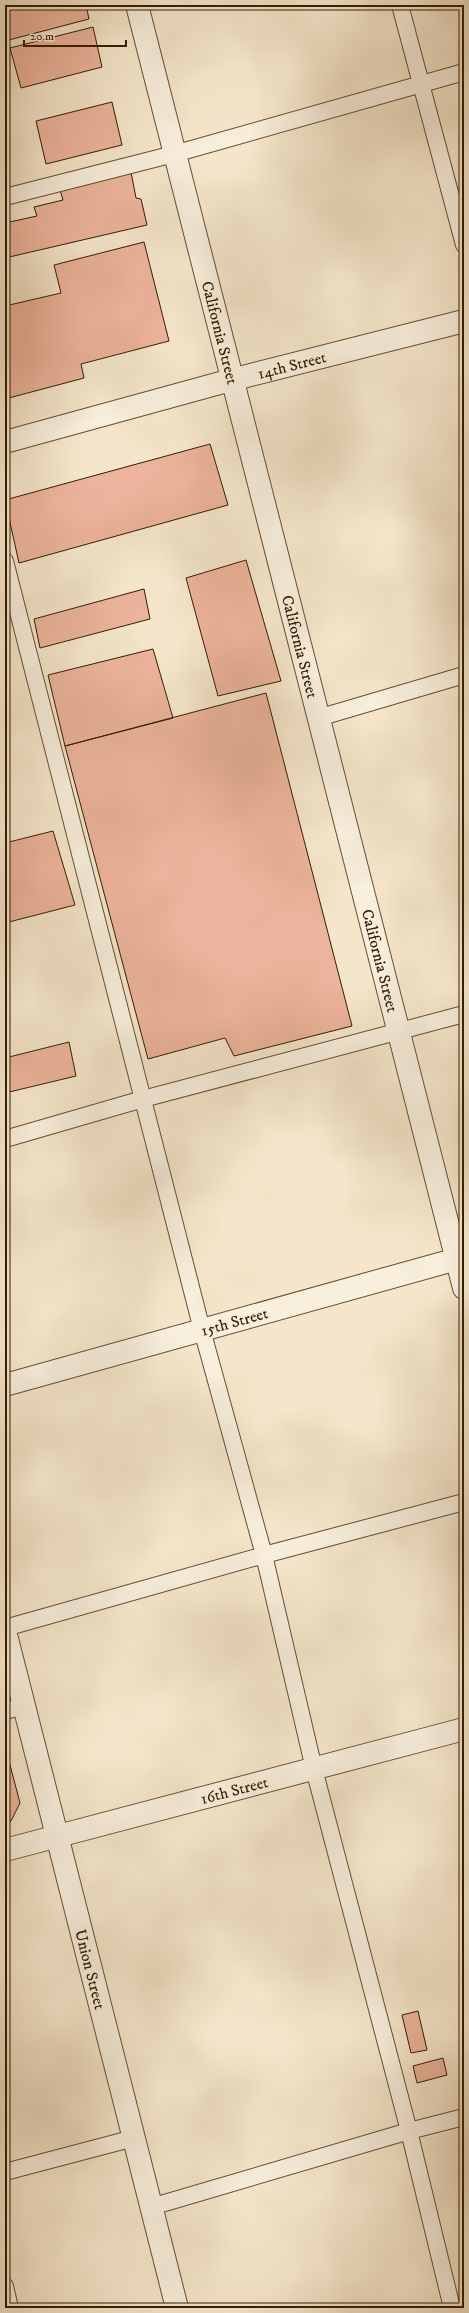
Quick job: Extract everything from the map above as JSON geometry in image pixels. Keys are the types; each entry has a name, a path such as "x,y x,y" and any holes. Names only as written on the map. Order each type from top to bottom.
{"street":[{"name":"California Street","path":"137,5 318,718 399,1032 460,1258 464,1288"},
{"name":"14th Street","path":"5,442 232,380 464,321"},
{"name":"15th Street","path":"5,1385 460,1258"},
{"name":"Union Street","path":"5,1631 14,1708 58,1836 177,2308"},
{"name":"16th Street","path":"5,1850 464,1729"}],"lane":[{"path":"400,5 464,245"},
{"path":"5,197 174,154 421,82 464,72"},
{"path":"5,561 202,1330 264,1555 314,1769 409,2131 452,2308"},
{"path":"318,718 464,675"},
{"path":"5,1139 143,1099 464,1014"},
{"path":"5,1628 264,1555 464,1502"},
{"path":"151,2207 409,2131 464,2117"},
{"path":"5,2172 134,2138"},
{"path":"5,2286 10,2308"}],"building":[{"path":"5,5 86,5 89,19 5,41"},
{"path":"93,27 102,67 21,88 10,48"},
{"path":"112,102 122,145 46,164 36,121"},
{"path":"131,172 136,198 141,199 147,225 5,258 5,223 37,216 34,207 63,200 60,190"},
{"path":"144,242 169,341 81,364 84,378 5,399 5,306 61,293 54,265"},
{"path":"210,444 228,505 19,563 5,500"},
{"path":"246,560 281,681 218,696 186,578"},
{"path":"144,589 150,619 40,648 34,619"},
{"path":"153,649 173,718 65,746 48,675"},
{"path":"266,693 352,1026 234,1056 225,1038 148,1059 65,746"},
{"path":"53,831 75,905 5,923 5,843"},
{"path":"69,1042 76,1076 5,1093 5,1058"},
{"path":"5,1746 20,1803 11,1821 5,1823"},
{"path":"418,2011 427,2050 411,2053 402,2015"},
{"path":"443,2058 447,2075 417,2083 413,2066"}]}
